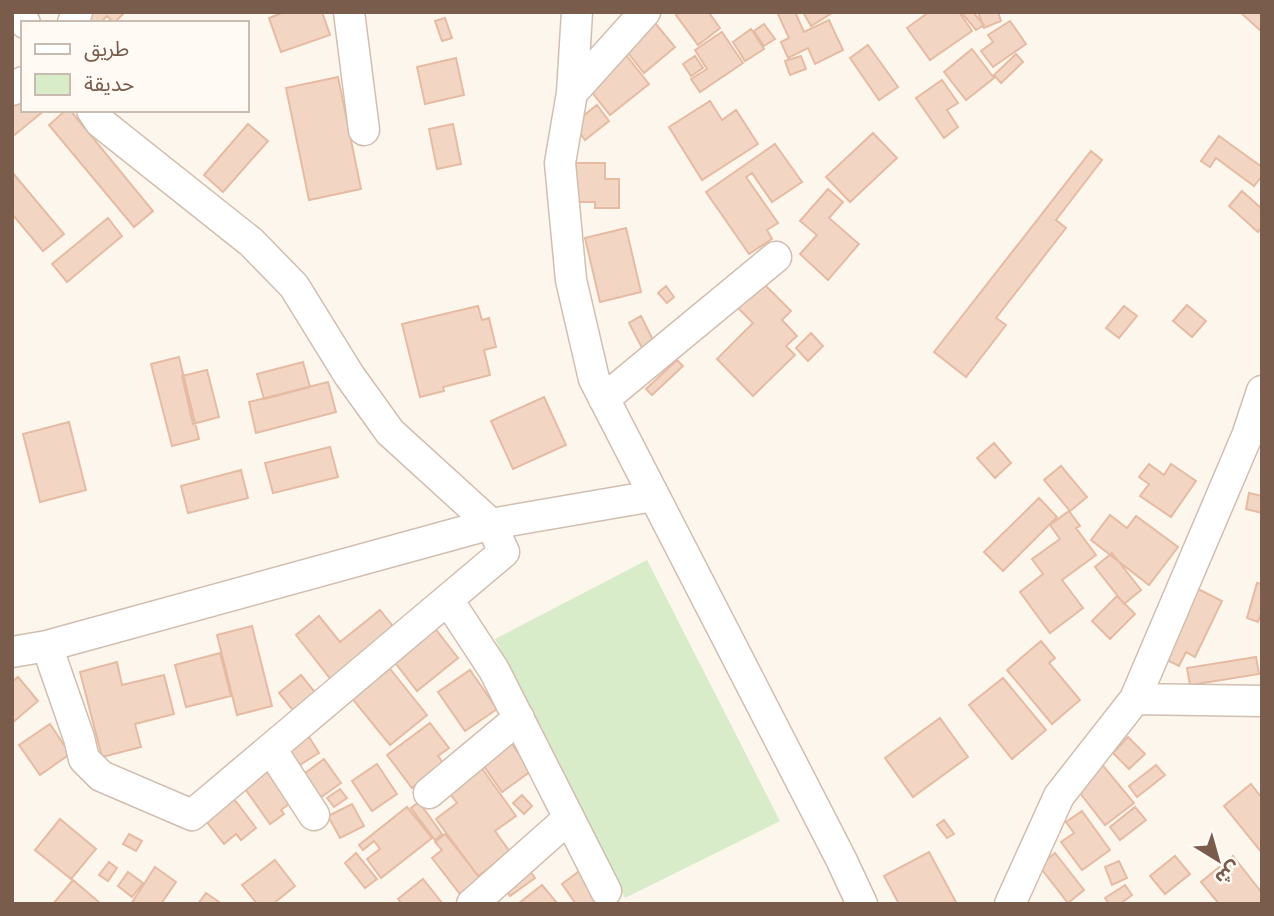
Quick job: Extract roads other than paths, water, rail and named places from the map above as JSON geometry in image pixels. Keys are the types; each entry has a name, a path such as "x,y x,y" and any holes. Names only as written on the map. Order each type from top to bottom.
{"street":[{"path":"349,12 364,130"},
{"path":"577,12 572,93 560,163 571,280 594,379 862,904"},
{"path":"572,93 645,12"},
{"path":"47,646 84,759 101,776 192,815 504,552 491,524 390,432 349,375 286,277 251,242 100,122 93,112"},
{"path":"604,399 776,257"},
{"path":"1010,904 1059,796 1135,699 1247,436 1262,391"},
{"path":"12,652 47,646 491,524 653,496"},
{"path":"447,600 494,670 606,891"},
{"path":"1135,699 1262,701"},
{"path":"429,793 519,718"},
{"path":"271,749 314,815"},
{"path":"472,904 569,818"}]}
